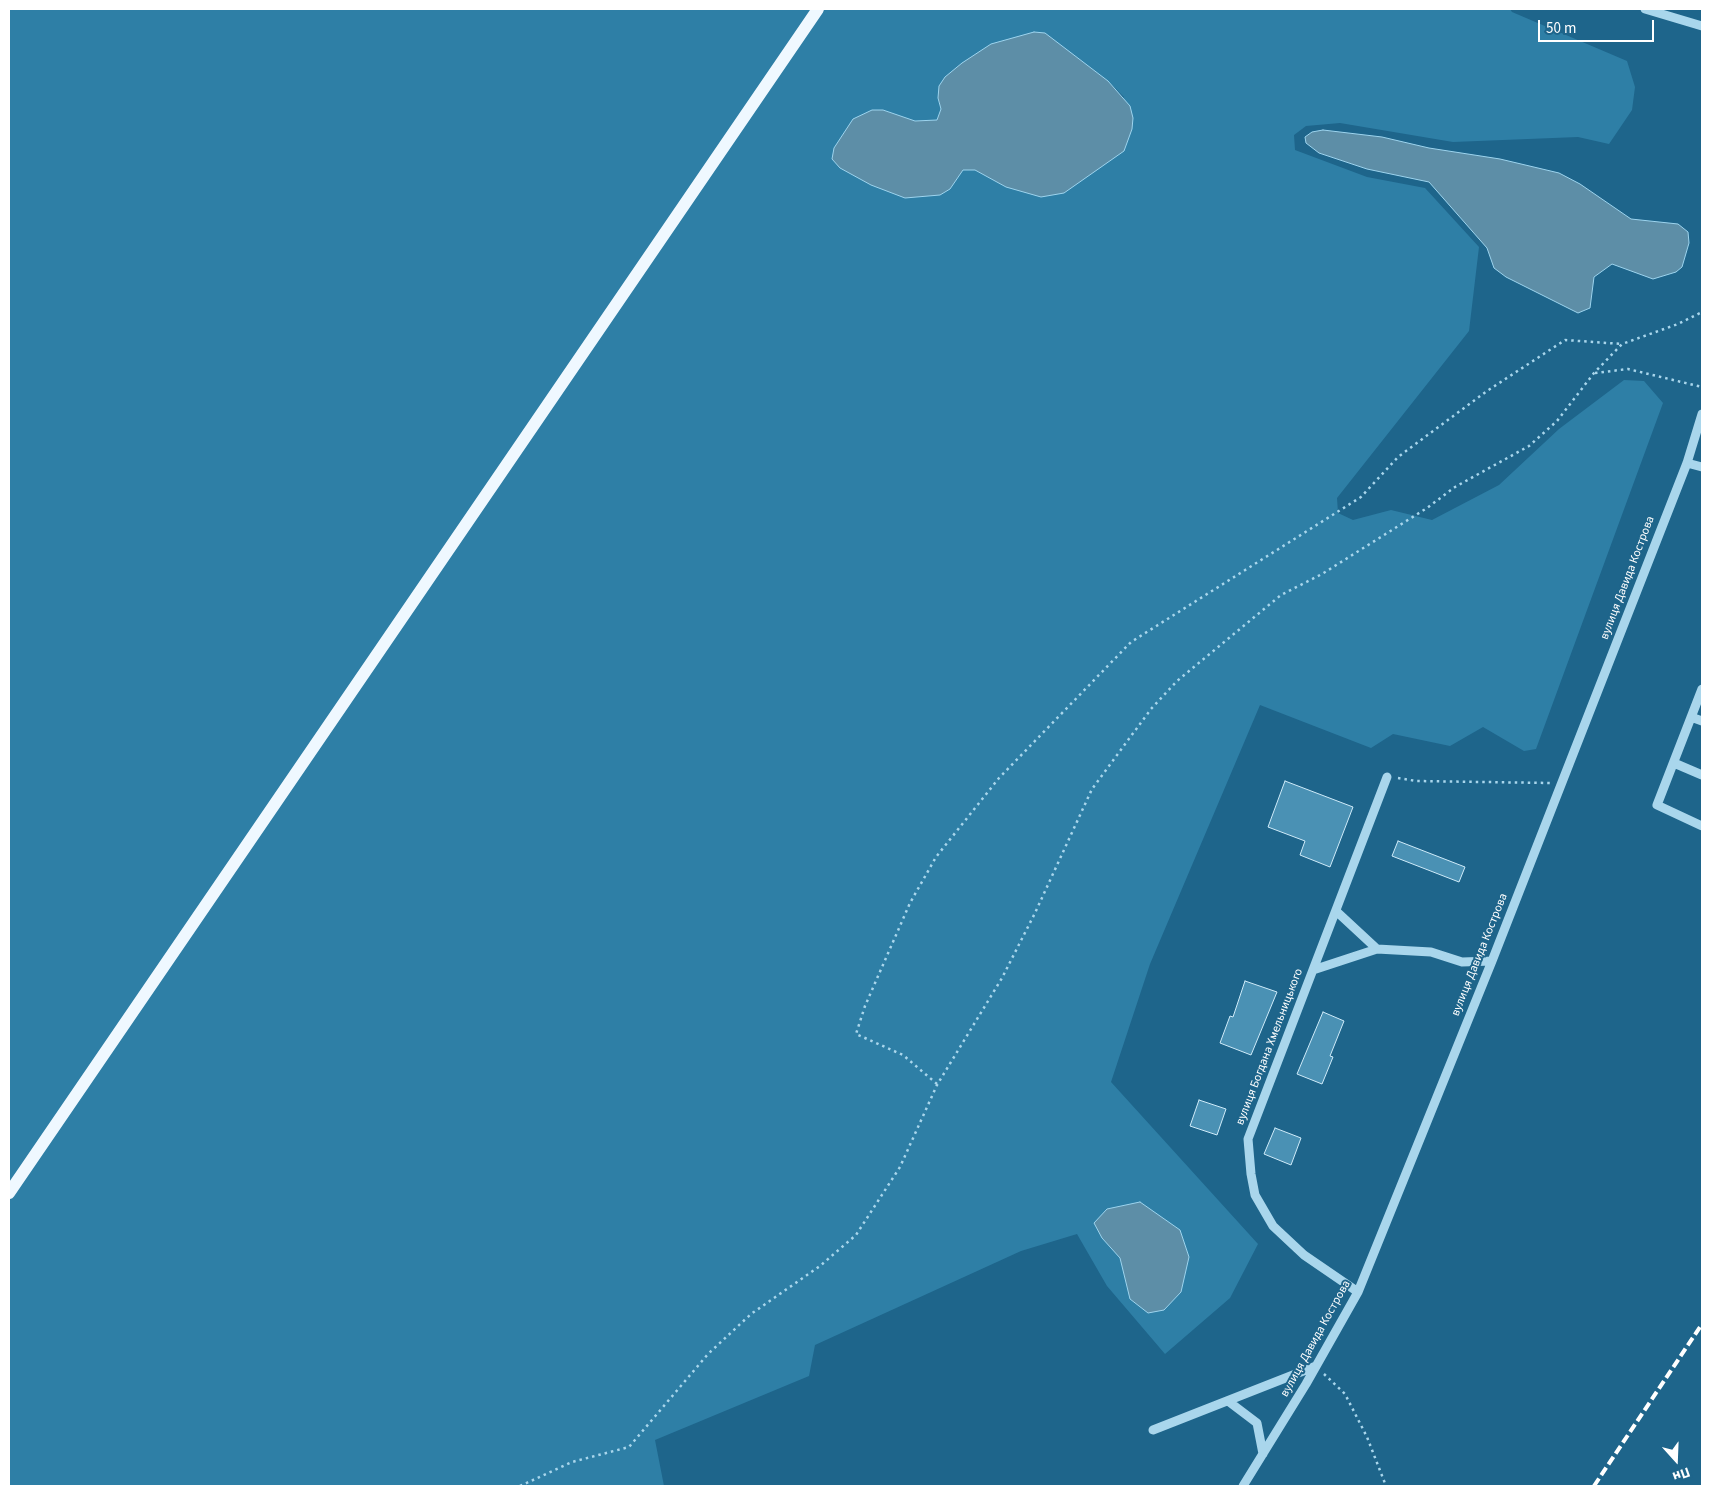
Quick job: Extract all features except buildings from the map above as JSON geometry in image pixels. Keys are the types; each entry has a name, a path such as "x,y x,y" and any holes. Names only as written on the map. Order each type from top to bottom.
{"main road":[{"path":"9,1193 818,9"}],"street":[{"path":"1645,9 1702,26"},
{"name":"вулиця Давида Кострова","path":"1243,1486 1316,1366 1358,1292 1562,783 1687,463 1702,414"},
{"path":"1687,463 1702,467"},
{"path":"1702,689 1658,805 1702,826"},
{"path":"1692,717 1702,722"},
{"path":"1674,763 1702,775"},
{"name":"вулиця Богдана Хмельницького","path":"1358,1292 1304,1255 1273,1226 1255,1195 1250,1174 1248,1140 1387,776"},
{"path":"1336,911 1377,949"},
{"path":"1313,970 1377,949 1431,952 1462,962 1492,960"},
{"path":"1153,1430 1316,1366"},
{"path":"1228,1401 1257,1423 1263,1454"}],"path":[{"path":"937,1084 903,1055 856,1034 865,1006 910,903 936,857 999,778 1131,642 1360,497 1398,457 1487,391 1565,340 1622,344 1678,324 1702,312"},
{"path":"520,1486 572,1462 629,1447 708,1354 751,1314 820,1266 856,1235 900,1168 937,1084 1002,978 1092,789 1151,709 1177,681 1280,595 1322,574 1427,508 1455,487 1529,446 1557,421 1594,373 1622,344"},
{"path":"1594,373 1628,369 1702,387"},
{"path":"1387,776 1416,781 1562,783"},
{"path":"1316,1366 1345,1394 1367,1437 1386,1486"}],"shaded area":[{"path":"9,9 1510,9 1512,12 1627,61 1635,87 1632,110 1609,144 1578,137 1453,142 1340,123 1306,126 1294,135 1295,150 1367,177 1425,188 1479,247 1469,331 1337,498 1338,513 1353,520 1391,510 1432,520 1499,485 1559,429 1624,380 1644,381 1663,403 1536,749 1524,751 1483,727 1450,746 1393,734 1371,748 1260,705 1150,964 1111,1082 1258,1244 1230,1298 1165,1354 1107,1286 1077,1234 1021,1251 815,1345 809,1376 655,1440 664,1486 9,1486","holes":["1045,34 1108,81 1124,97 1006,187 975,170 963,170 950,189 872,110 883,110 915,121 937,120 941,109 938,98"]},
{"path":"1034,32 1045,33 1108,81 1130,106 1133,118 1132,129 1124,151 1064,193 1041,197 1006,187 975,170 963,170 950,189 940,195 905,198 871,185 840,168 832,159 834,148 853,119 872,110 883,110 915,121 937,120 941,109 938,98 939,86 945,77 991,44"},
{"path":"1323,130 1382,137 1429,148 1500,159 1559,173 1580,184 1631,219 1678,224 1688,232 1689,243 1682,267 1676,272 1653,279 1612,264 1594,277 1590,308 1578,313 1506,277 1494,268 1487,248 1429,182 1367,169 1319,153 1306,143 1305,137 1312,132"},
{"path":"1140,1202 1180,1230 1189,1257 1181,1292 1164,1310 1148,1313 1130,1299 1120,1258 1102,1238 1094,1223 1107,1209"}],"railway":[{"path":"1594,1486 1702,1324"}]}
